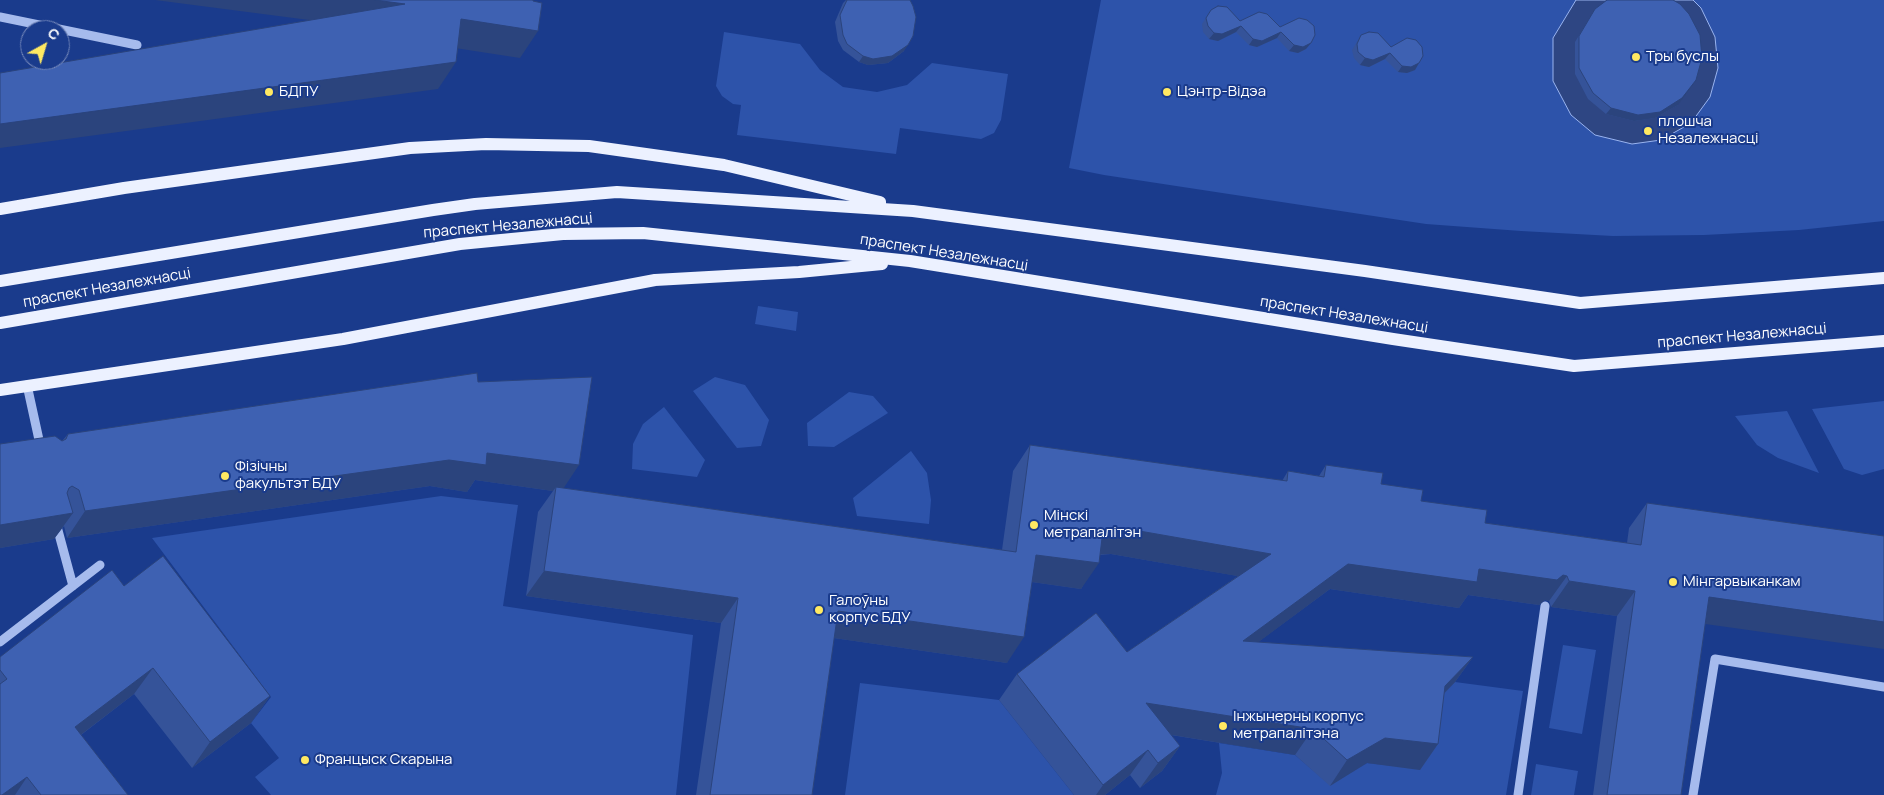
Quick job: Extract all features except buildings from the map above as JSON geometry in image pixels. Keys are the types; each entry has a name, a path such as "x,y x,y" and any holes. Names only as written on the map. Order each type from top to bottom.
{"main road":[{"path":"0,209 124,188 410,148 486,144 589,146 724,165 913,210"},
{"name":"праспект Незалежнасці","path":"0,281 467,205 617,192 913,210 1355,269 1580,303 1884,278"},
{"name":"праспект Незалежнасці","path":"0,323 460,244 563,234 643,233 910,261 1364,335 1574,366 1884,341"},
{"path":"0,390 343,339 655,280 799,272 910,261"}],"street":[{"path":"0,17 137,45"},
{"path":"27,386 43,461"},
{"path":"55,518 73,586"},
{"path":"0,642 100,565"},
{"path":"1518,795 1545,606"},
{"path":"1693,795 1715,659 1884,687"}],"shaded area":[{"name":"плошча Незалежнасці","path":"1101,0 1884,0 1884,221 1799,230 1704,235 1613,236 1521,231 1426,224 1069,168"},
{"path":"1576,0 1693,0 1701,8 1715,37 1718,68 1710,97 1691,123 1661,140 1632,144 1595,135 1571,115 1553,81 1553,38"},
{"path":"724,32 800,44 820,70 843,87 877,92 907,85 932,63 1008,74 1001,120 994,133 981,139 900,128 896,154 737,135 741,105 733,104 722,96 716,86"},
{"path":"758,306 798,312 796,331 755,324"},
{"path":"715,377 745,385 769,420 761,446 737,448 693,391"},
{"path":"849,392 873,396 888,413 834,447 808,446 807,423"},
{"path":"1884,401 1884,469 1862,475 1844,469 1812,409"},
{"path":"664,407 705,460 697,477 632,469 633,444 643,424"},
{"path":"1787,411 1819,473 1778,458 1757,445 1735,416"},
{"path":"911,451 927,473 931,500 929,524 857,516 853,498"},
{"path":"441,496 518,505 503,606 693,635 676,795 271,795 255,777 279,758 251,723 271,697 152,538"},
{"path":"1563,645 1596,650 1582,734 1549,728"},
{"path":"1455,682 1523,691 1506,795 1216,795 1222,773 1219,743 1295,755 1330,785 1367,763 1420,769 1427,711"},
{"path":"860,683 999,700 1074,795 845,795"},
{"path":"1536,764 1578,771 1574,795 1531,795"}],"place":[{"name":"Тры буслы","path":"1636,57"},
{"name":"БДПУ","path":"269,92"},
{"name":"Цэнтр-Відэа","path":"1167,92"},
{"name":"плошча Незалежнасці","path":"1648,131"},
{"name":"Фізічны факультэт БДУ","path":"225,476"},
{"name":"Мінскі метрапалітэн","path":"1034,525"},
{"name":"Мінгарвыканкам","path":"1673,582"},
{"name":"Галоўны корпус БДУ","path":"819,610"},
{"name":"Інжынерны корпус метрапалітэна","path":"1223,726"},
{"name":"Францыск Скарына","path":"305,760"}]}
